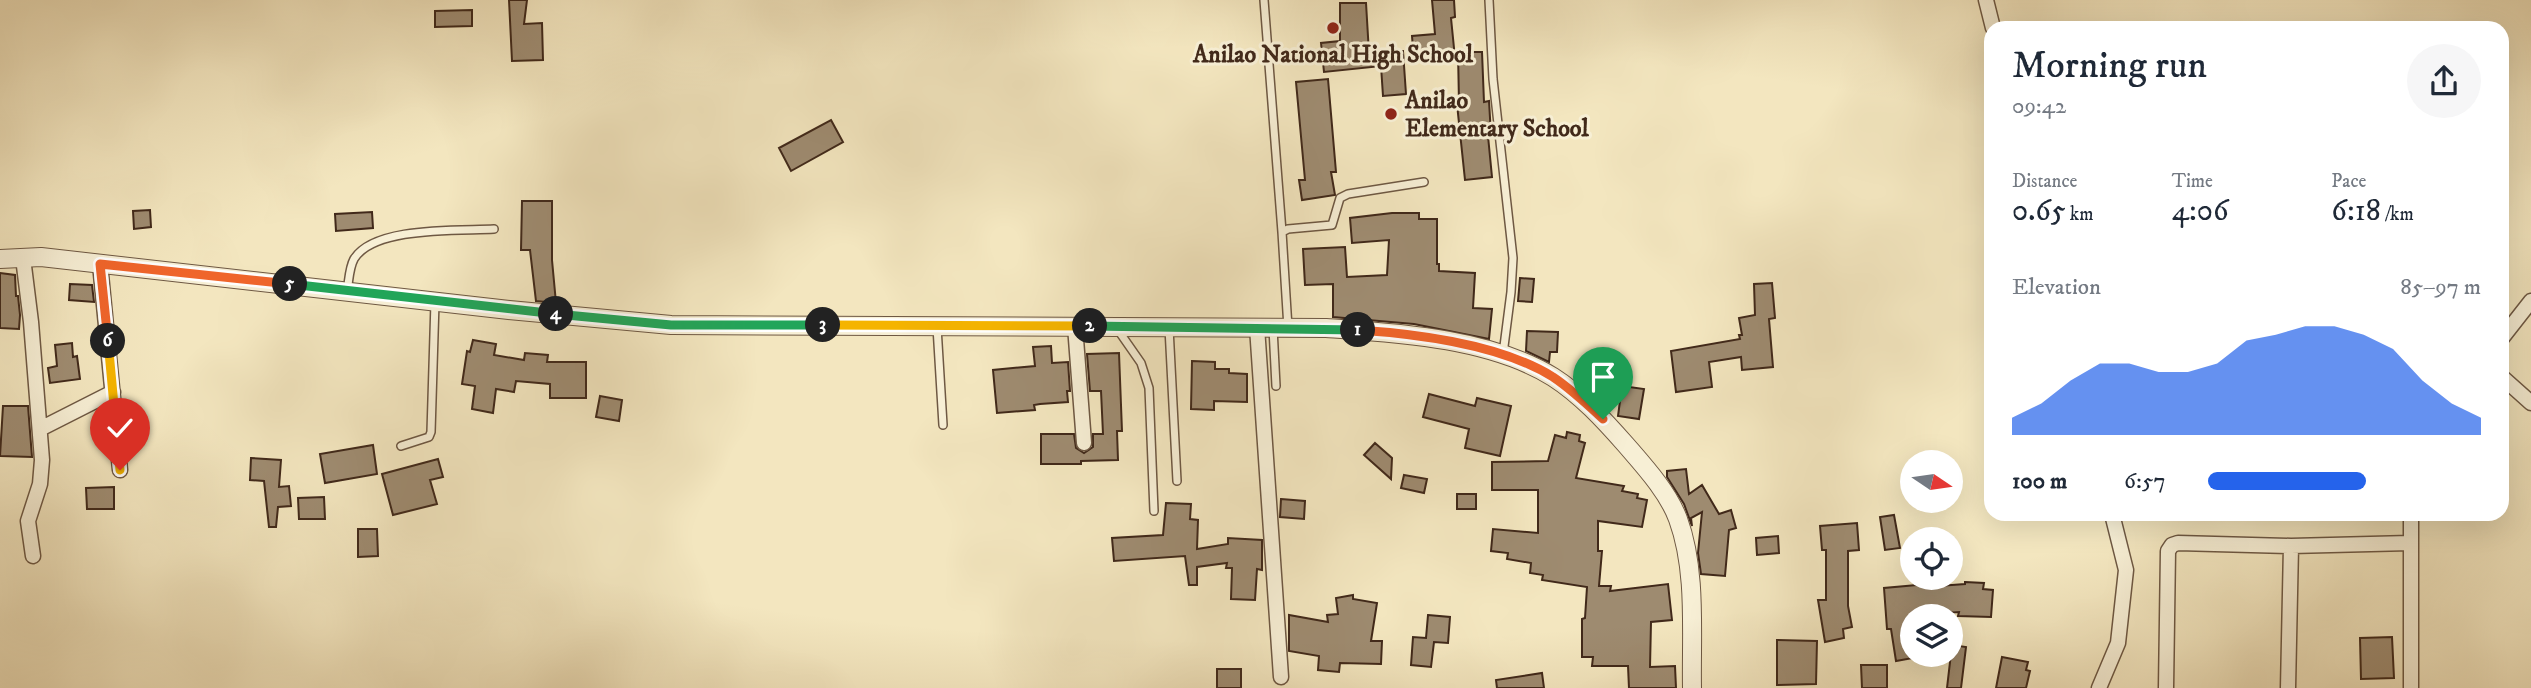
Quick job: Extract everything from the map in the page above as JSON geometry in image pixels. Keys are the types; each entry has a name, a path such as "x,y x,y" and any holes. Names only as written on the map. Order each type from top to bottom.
{"street":[{"path":"1986,0 1991,21"},
{"path":"0,259 41,257 671,325 1273,327 1377,332 1460,344 1502,354 1551,376 1603,419 1658,484 1678,517 1686,547 1690,582 1692,688"},
{"path":"23,258 42,460 40,484 27,521 33,556"},
{"path":"100,264 120,470"},
{"path":"2509,329 2531,301"},
{"path":"1075,326 1084,443"},
{"path":"1273,327 1281,677"},
{"path":"2509,383 2531,403"},
{"path":"40,429 113,392"},
{"path":"2099,688 2118,643 2126,570 2114,521"},
{"path":"2411,521 2411,688"},
{"path":"2166,688 2168,551 2172,545 2410,543"},
{"path":"2288,688 2291,546"}],"lane":[{"path":"1264,0 1282,232 1273,327 1276,386"},
{"path":"1489,0 1493,79 1513,258 1502,354"},
{"path":"1282,232 1288,229 1332,225 1340,198 1348,194 1423,181"},
{"path":"347,291 355,258 365,248 386,238 406,233 494,229"},
{"path":"401,446 429,437 431,432 435,301"},
{"path":"936,326 943,425"},
{"path":"1116,327 1142,363 1149,388 1154,510"},
{"path":"1169,327 1177,481"}],"building":[{"path":"509,0 527,0 524,24 542,23 543,60 512,61"},
{"path":"1432,0 1454,0 1455,17 1451,18 1455,58 1414,62 1412,36 1435,34"},
{"path":"1340,3 1366,3 1369,53 1403,51 1406,94 1383,96 1381,66 1324,72 1321,43 1340,41"},
{"path":"472,10 472,26 435,27 435,11"},
{"path":"1458,52 1482,52 1484,102 1489,101 1491,135 1488,136 1492,177 1465,180 1457,104"},
{"path":"1328,79 1336,172 1331,172 1335,195 1302,200 1299,180 1305,180 1296,82"},
{"path":"831,120 843,142 791,171 779,148"},
{"path":"522,201 552,201 552,260 556,303 536,301 530,250 521,250"},
{"path":"150,210 151,227 134,229 133,211"},
{"path":"372,212 373,228 336,231 335,214"},
{"path":"1419,213 1419,219 1437,219 1439,271 1475,273 1473,308 1492,309 1489,339 1414,324 1333,317 1333,284 1305,285 1303,249 1345,247 1347,277 1387,275 1389,240 1352,243 1350,218"},
{"path":"0,273 15,275 19,329 0,328"},
{"path":"1520,278 1534,279 1532,302 1518,301"},
{"path":"1772,283 1775,318 1769,319 1773,367 1742,370 1741,357 1709,362 1712,387 1676,392 1671,351 1740,339 1739,335 1742,335 1739,318 1755,315 1754,284"},
{"path":"70,284 92,285 94,302 69,300"},
{"path":"1527,331 1558,332 1557,352 1550,352 1549,362 1526,351"},
{"path":"473,340 496,344 494,355 524,360 525,353 548,355 547,362 586,362 586,398 550,398 550,384 516,381 514,392 496,389 493,413 472,409 475,386 462,384 467,351 470,352"},
{"path":"72,343 80,379 50,383 48,368 57,366 55,345"},
{"path":"1051,346 1052,363 1068,362 1068,402 1034,405 1035,410 997,413 993,370 1035,366 1033,347"},
{"path":"1119,353 1122,431 1117,431 1118,460 1041,464 1041,434 1074,434 1076,448 1084,453 1093,447 1093,434 1103,434 1101,391 1090,391 1087,354"},
{"path":"1192,361 1215,362 1215,369 1229,369 1229,373 1247,374 1247,402 1214,401 1214,410 1191,409"},
{"path":"1622,386 1644,389 1639,419 1618,416"},
{"path":"1429,394 1475,406 1477,398 1511,406 1500,456 1465,448 1469,429 1423,417"},
{"path":"600,396 622,400 619,421 596,417"},
{"path":"3,406 28,406 32,457 0,456"},
{"path":"1567,432 1580,435 1579,441 1585,443 1576,478 1624,486 1622,491 1638,494 1637,498 1647,500 1642,527 1598,521 1598,551 1602,551 1599,586 1611,586 1610,591 1668,584 1672,620 1651,622 1650,667 1675,666 1676,688 1629,688 1628,666 1592,666 1593,657 1582,657 1582,619 1585,618 1587,587 1542,580 1543,575 1530,573 1531,563 1507,559 1508,553 1491,551 1493,529 1538,533 1538,490 1492,490 1492,462 1548,461 1555,435 1566,438"},
{"path":"1375,443 1392,458 1391,479 1364,455"},
{"path":"373,445 377,474 325,483 320,454"},
{"path":"251,458 281,460 279,487 289,486 291,506 278,507 276,527 269,527 264,481 250,480"},
{"path":"438,459 443,477 430,480 437,504 393,515 382,474"},
{"path":"1686,469 1689,494 1702,485 1719,514 1731,510 1736,528 1729,530 1725,576 1701,574 1698,553 1702,512 1691,518 1692,526 1684,504 1667,477 1667,471"},
{"path":"1404,475 1427,479 1424,493 1401,488"},
{"path":"114,487 114,509 87,509 86,488"},
{"path":"1457,494 1476,494 1476,509 1457,509"},
{"path":"324,497 325,519 299,519 298,498"},
{"path":"1281,499 1305,501 1304,519 1280,517"},
{"path":"1166,503 1191,504 1190,519 1198,520 1197,549 1228,544 1228,538 1262,540 1262,570 1257,569 1255,600 1231,599 1232,568 1226,568 1227,563 1197,567 1197,585 1189,585 1185,556 1114,561 1112,538 1163,535"},
{"path":"1894,515 1900,548 1885,550 1880,517"},
{"path":"1857,523 1859,550 1848,551 1848,606 1852,627 1843,629 1844,638 1825,642 1818,600 1826,600 1826,550 1822,550 1820,526"},
{"path":"358,529 377,529 378,556 358,557"},
{"path":"1778,536 1779,553 1757,555 1756,538"},
{"path":"1984,583 1983,589 1993,590 1991,617 1963,616 1963,604 1900,604 1900,660 1896,661 1891,629 1887,629 1884,588 1963,590 1965,584"},
{"path":"1353,595 1353,599 1377,603 1371,641 1382,641 1381,664 1340,663 1339,672 1318,670 1319,656 1289,651 1289,615 1328,622 1327,615 1338,614 1336,598"},
{"path":"1428,615 1450,617 1448,643 1434,642 1431,667 1411,665 1413,637 1426,638"},
{"path":"2392,637 2394,678 2361,679 2360,638"},
{"path":"1777,640 1817,641 1816,684 1777,685"},
{"path":"1963,647 1966,647 1961,688 1947,688 1949,667 1963,667"},
{"path":"2002,657 2028,662 2026,670 2030,671 2026,688 1996,688"},
{"path":"1861,665 1887,665 1887,688 1862,688"},
{"path":"1217,669 1241,669 1241,688 1217,688"},
{"path":"1542,673 1544,688 1497,688 1496,680"}],"place":[{"name":"Anilao National High School","path":"1333,28"},
{"name":"Anilao Elementary School","path":"1391,114"}],"route":[{"path":"120,470 100,264 509,310 671,325 1257,327 1377,332 1460,344 1502,354 1551,376 1603,419"}]}
